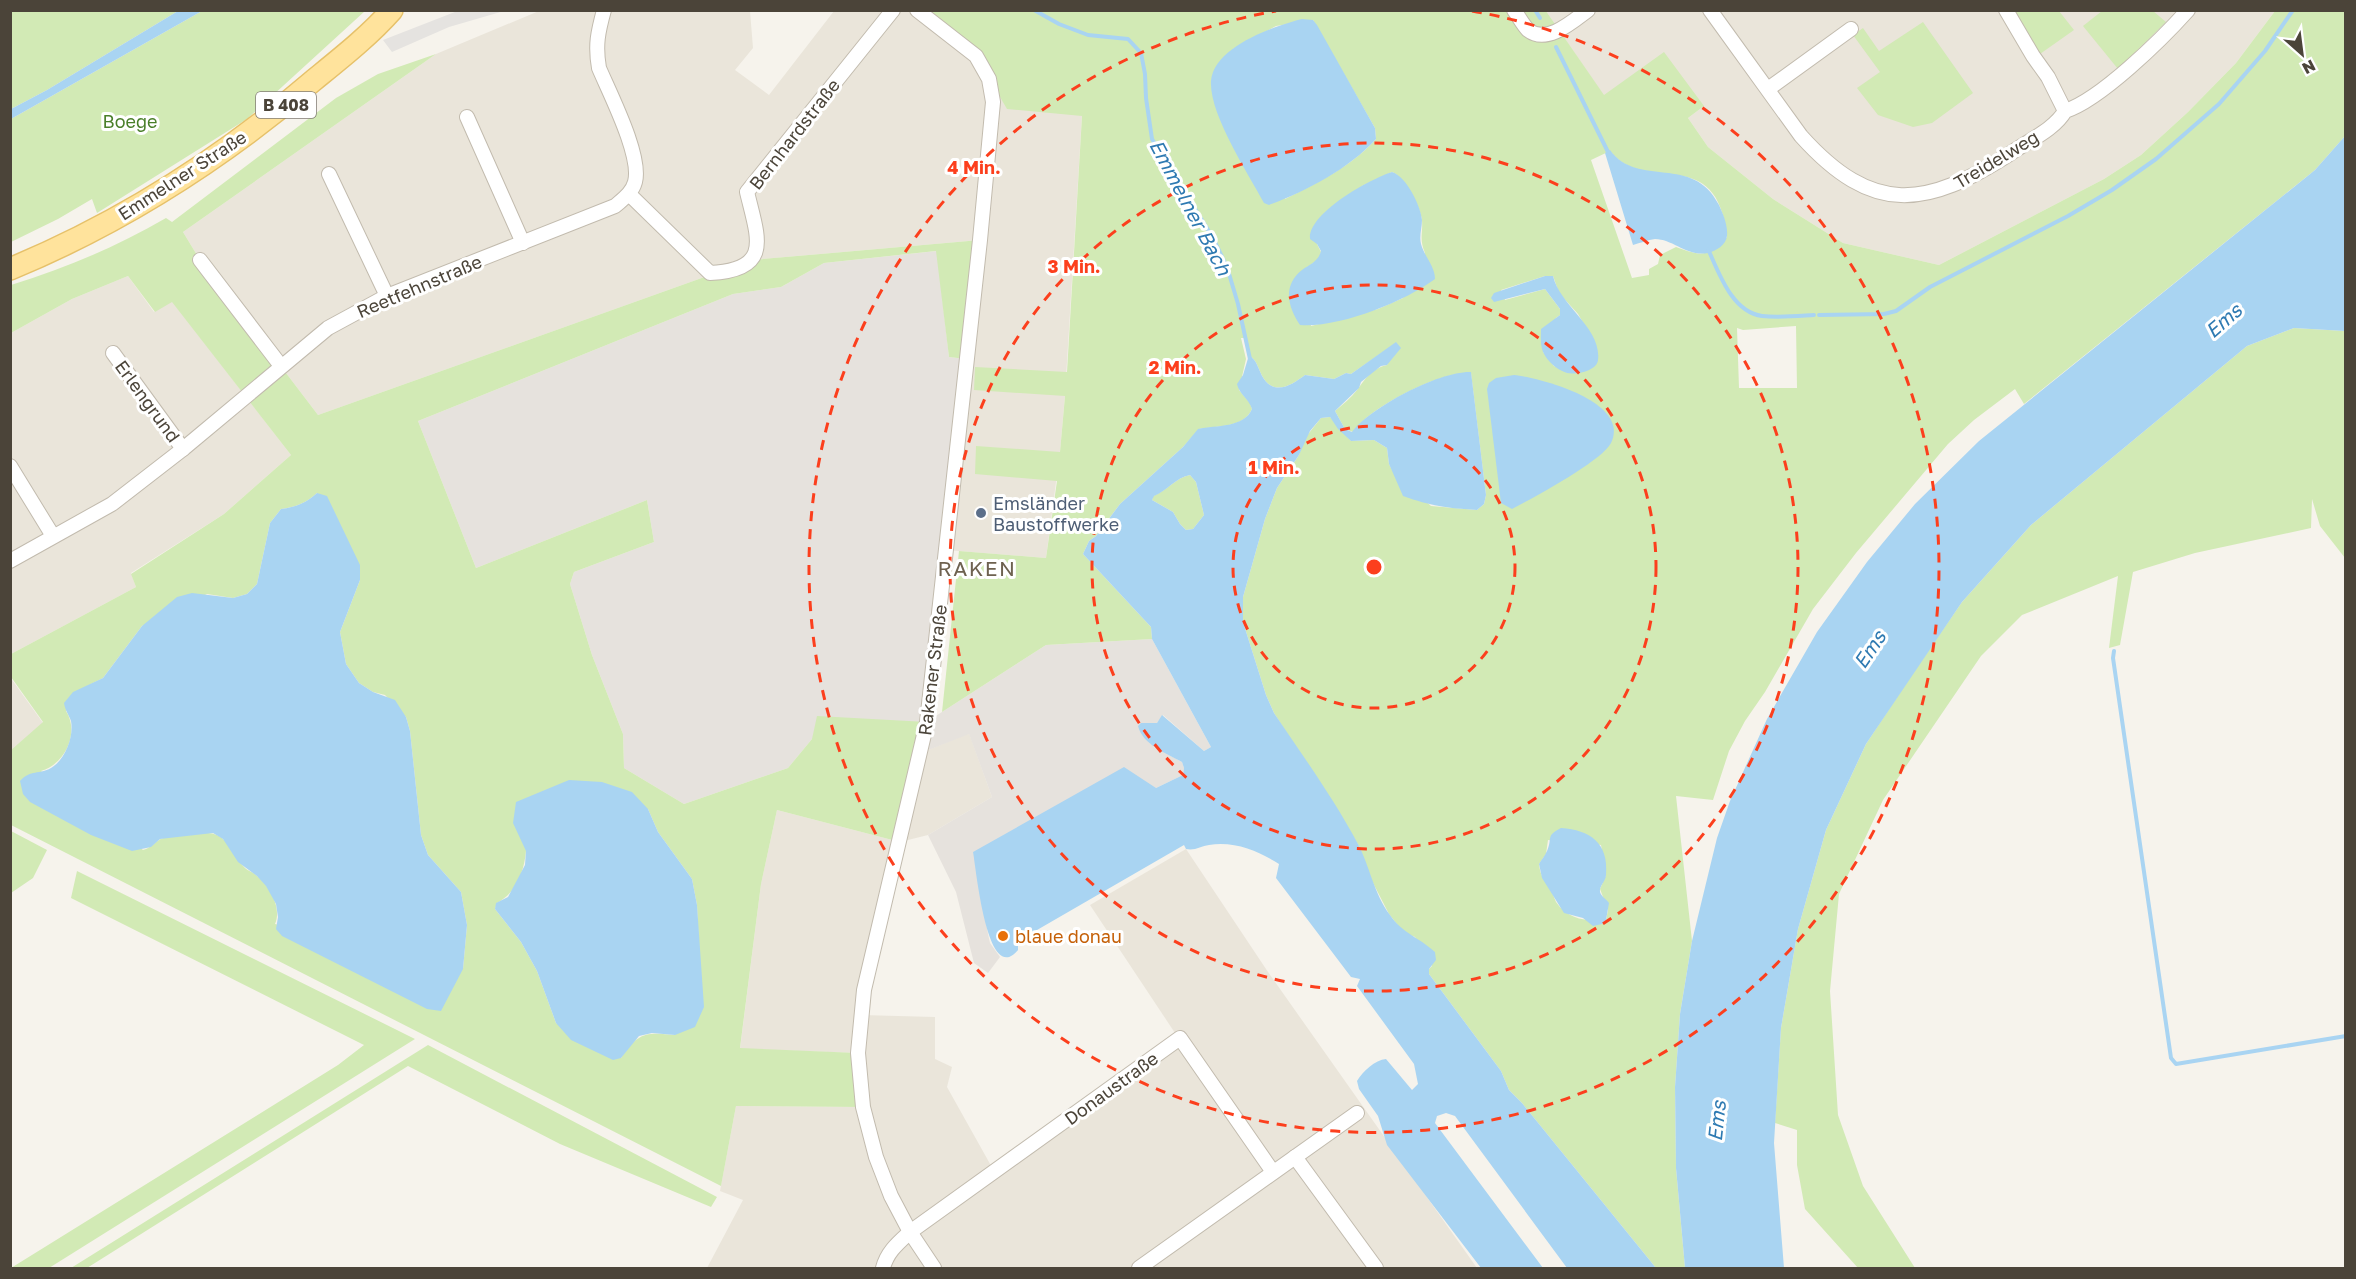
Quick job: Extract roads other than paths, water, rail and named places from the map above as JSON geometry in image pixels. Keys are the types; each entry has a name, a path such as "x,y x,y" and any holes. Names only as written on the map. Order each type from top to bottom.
{"main road":[{"name":"Emmelner Straße","path":"10,269 54,251 133,210 214,158 285,105 392,10"}],"street":[{"path":"603,10 596,39 599,68 637,166 635,183 629,194"},
{"name":"Bernhardstraße","path":"629,194 710,273 730,272 752,260 757,247 757,236 747,192 893,10"},
{"name":"Rakener Straße","path":"917,10 976,56 989,79 993,102 981,240 927,722 860,1015 858,1053 860,1082 870,1136 891,1196 909,1232 934,1269"},
{"path":"1514,10 1528,29 1536,34 1560,30 1588,10"},
{"name":"Treidelweg","path":"1710,10 1801,136 1816,153 1837,170 1870,189 1906,196 1927,194 1954,186 1985,170 2060,118 2065,111 2078,107 2133,63 2170,30 2188,10"},
{"path":"2006,10 2048,77 2065,111"},
{"path":"1768,89 1851,29"},
{"path":"467,117 523,243"},
{"path":"329,174 387,296"},
{"name":"Reetfehnstraße","path":"10,561 112,504 183,449 328,328 387,296 615,206 629,194"},
{"path":"200,260 281,366"},
{"name":"Erlengrund","path":"113,353 183,449"},
{"path":"10,466 53,536"},
{"name":"Donaustraße","path":"909,1232 1180,1038 1273,1173"},
{"path":"1140,1269 1357,1113"},
{"path":"1296,1157 1376,1269"},
{"path":"883,1269 886,1258 909,1232"}],"water":[{"path":"178,11 202,11 11,119 11,109 47,90"},
{"path":"1302,19 1313,20 1317,25 1375,128 1376,139 1353,160 1326,178 1269,205 1264,203 1223,126 1216,110 1211,81 1215,69 1234,48 1262,32"},
{"name":"Ems","path":"2345,136 2345,331 2294,328 2247,346 2031,525 1962,602 1866,744 1826,830 1798,929 1781,1028 1774,1143 1784,1268 1685,1268 1676,1168 1675,1087 1680,1014 1692,941 1717,838 1730,801 1767,719 1817,632 1867,562 1915,504 1979,441 2315,170"},
{"path":"1610,150 1622,161 1635,168 1680,175 1695,180 1708,189 1724,216 1727,236 1723,245 1711,252 1700,254 1655,239 1633,245 1605,153"},
{"path":"1392,172 1407,185 1419,207 1422,220 1421,244 1435,279 1422,288 1370,312 1333,322 1300,325 1292,311 1289,290 1296,276 1320,255 1321,251 1317,244 1310,239 1312,229 1329,208 1342,198"},
{"path":"1545,276 1553,276 1557,287 1594,338 1598,348 1598,360 1594,367 1580,373 1563,372 1550,362 1543,352 1541,329 1560,315 1560,309 1545,289 1494,302 1491,298 1494,293"},
{"path":"1396,342 1401,348 1387,365 1381,366 1361,382 1359,388 1335,411 1345,429 1352,432 1374,412 1407,392 1442,377 1471,372 1486,495 1484,504 1477,510 1431,504 1403,496 1389,464 1387,448 1374,440 1351,441 1338,429 1330,417 1321,418 1310,431 1299,455 1277,488 1265,519 1243,597 1243,622 1266,695 1274,713 1349,827 1385,907 1400,926 1435,952 1436,960 1429,969 1429,974 1501,1071 1509,1090 1656,1268 1567,1268 1455,1116 1446,1113 1437,1116 1435,1123 1543,1268 1481,1268 1387,1145 1378,1116 1359,1089 1357,1081 1363,1073 1374,1064 1386,1059 1412,1090 1418,1084 1414,1064 1357,986 1360,979 1351,977 1276,878 1279,864 1263,855 1228,844 1209,845 1195,849 1186,849 1184,845 1018,941 1018,950 1007,957 998,953 991,940 980,900 973,852 1124,767 1156,788 1183,775 1182,762 1150,743 1141,733 1138,726 1141,723 1157,723 1162,715 1204,751 1211,747 1152,639 1151,627 1083,554 1089,541 1096,536 1120,504 1183,447 1198,429 1229,425 1243,420 1248,415 1252,409 1237,384 1243,375 1249,355 1264,379 1279,388 1290,385 1305,375 1334,379 1346,373 1351,374","holes":["1190,475 1196,482 1204,515 1193,529 1186,530 1173,512 1152,500 1154,496 1185,477"]},
{"path":"1514,375 1543,381 1580,395 1596,404 1608,416 1614,428 1611,443 1594,460 1512,509 1501,503 1487,389 1489,383 1496,378"},
{"path":"317,493 327,496 360,565 360,580 340,632 346,664 359,683 373,692 395,700 406,717 410,731 421,835 428,855 461,892 467,925 463,969 441,1011 427,1009 282,936 276,929 278,917 276,904 266,886 238,862 223,839 213,833 160,839 151,847 132,851 91,835 30,802 23,794 20,781 24,777 51,768 64,754 70,741 72,727 64,703 73,692 103,678 142,626 177,597 192,593 233,598 247,594 257,584 270,523 281,509 300,504"},
{"path":"569,780 602,782 632,792 648,809 658,832 692,879 697,905 704,1007 695,1027 675,1035 652,1033 639,1036 621,1058 613,1060 571,1040 556,1023 537,971 521,942 495,909 496,903 508,897 525,865 526,851 513,823 516,802"},
{"path":"1561,828 1589,835 1596,840 1604,854 1606,875 1600,892 1609,903 1606,920 1602,924 1593,926 1583,918 1564,913 1542,878 1539,864 1549,847 1551,835"}],"waterway":[{"name":"Emmelner Bach","path":"1034,10 1059,24 1088,35 1128,39 1141,53 1152,139 1213,238 1227,267 1250,359"},
{"path":"1535,10 1540,18"},
{"path":"1819,315 1884,314 1896,311 1930,287 2068,216 2112,190 2156,159 2219,104 2265,51 2293,10"},
{"path":"1556,47 1609,154"},
{"path":"1708,249 1722,280 1742,307 1762,316 1814,315"},
{"path":"2114,651 2113,658 2171,1058 2176,1064 2346,1036"}],"place":[{"name":"Emsländer Baustoffwerke","path":"981,513"},
{"name":"blaue donau","path":"1003,936"}],"district":[{"name":"RAKEN","path":"977,568"}],"park label":[{"name":"Boege","path":"130,121"}]}
